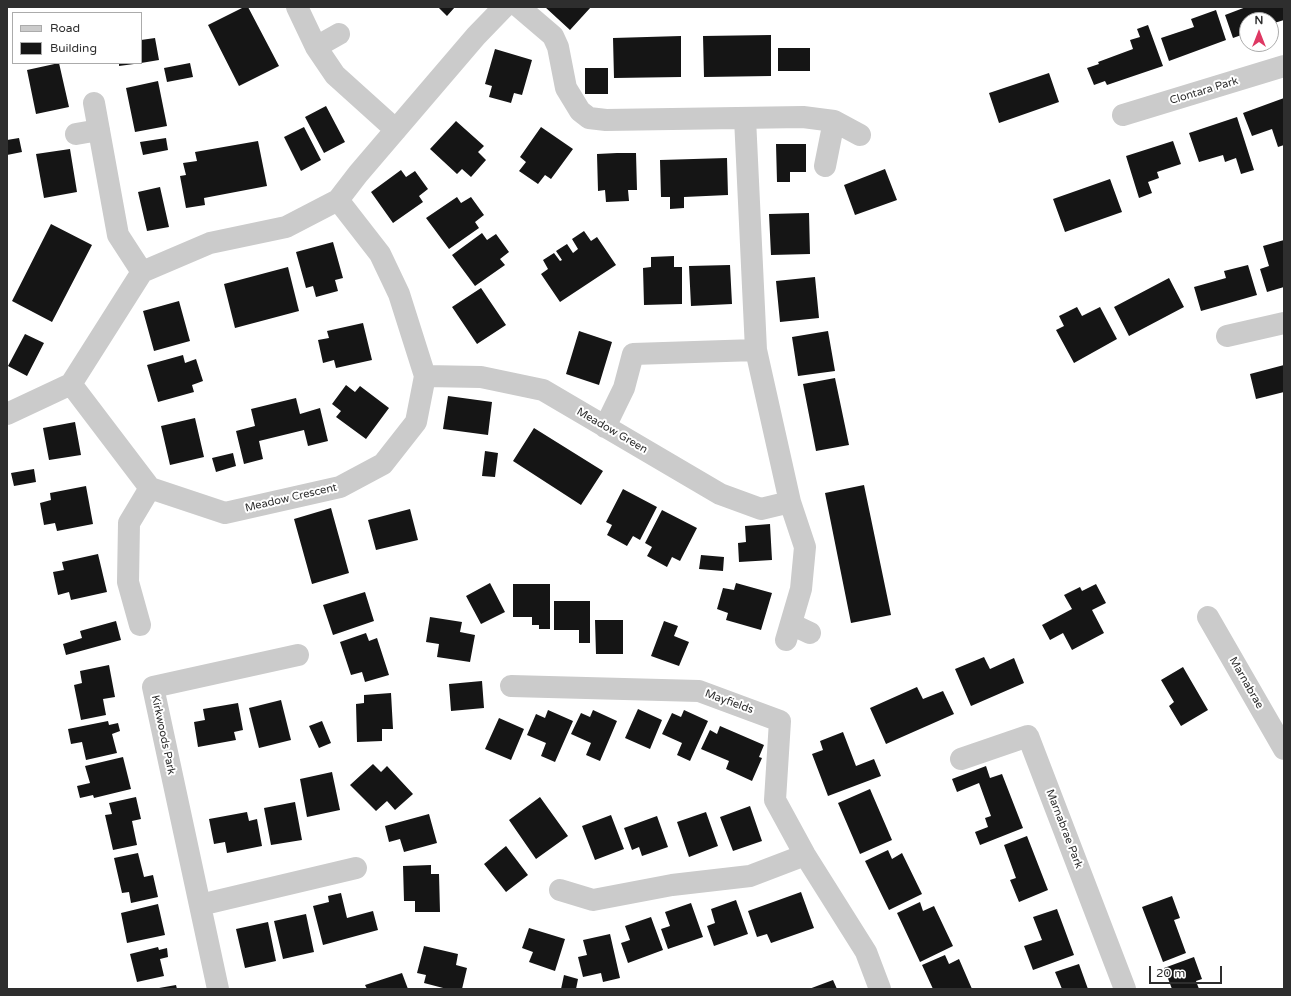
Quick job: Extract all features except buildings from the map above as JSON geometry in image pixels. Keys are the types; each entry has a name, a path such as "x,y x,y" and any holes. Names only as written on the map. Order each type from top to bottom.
{"street":[{"path":"297,7 316,47 335,74 396,130"},
{"path":"7,414 71,384 142,272 210,243 286,226 338,200 358,174 476,36 504,7"},
{"path":"519,7 553,36 558,47 566,88 580,111 589,118 606,120 803,118 834,121 860,134"},
{"path":"316,47 339,34"},
{"name":"Clontara Park","path":"1123,116 1284,66"},
{"path":"94,103 118,235 142,272"},
{"path":"745,118 756,350 790,502 805,547 801,589 788,632 810,633"},
{"path":"825,166 834,121"},
{"path":"76,134 99,130"},
{"name":"Meadow Crescent","path":"150,488 225,513 340,487 383,464 416,422 425,376 399,294 380,254 338,200"},
{"path":"1227,336 1284,324"},
{"path":"605,427 624,388 633,354 756,350"},
{"name":"Meadow Green","path":"425,376 481,377 543,390 720,494 761,509 790,502"},
{"path":"71,384 150,488 129,523 128,582 140,625"},
{"name":"Marnabrae","path":"1208,617 1284,749"},
{"name":"Kirkwoods Park","path":"218,989 153,687 298,655"},
{"name":"Mayfields","path":"511,686 699,691 780,720 775,800 805,855 866,952 880,989"},
{"name":"Marnabrae Park","path":"961,759 1028,736 1125,989"},
{"path":"560,890 593,900 672,885 750,876 805,855"},
{"path":"200,904 356,868"}]}
